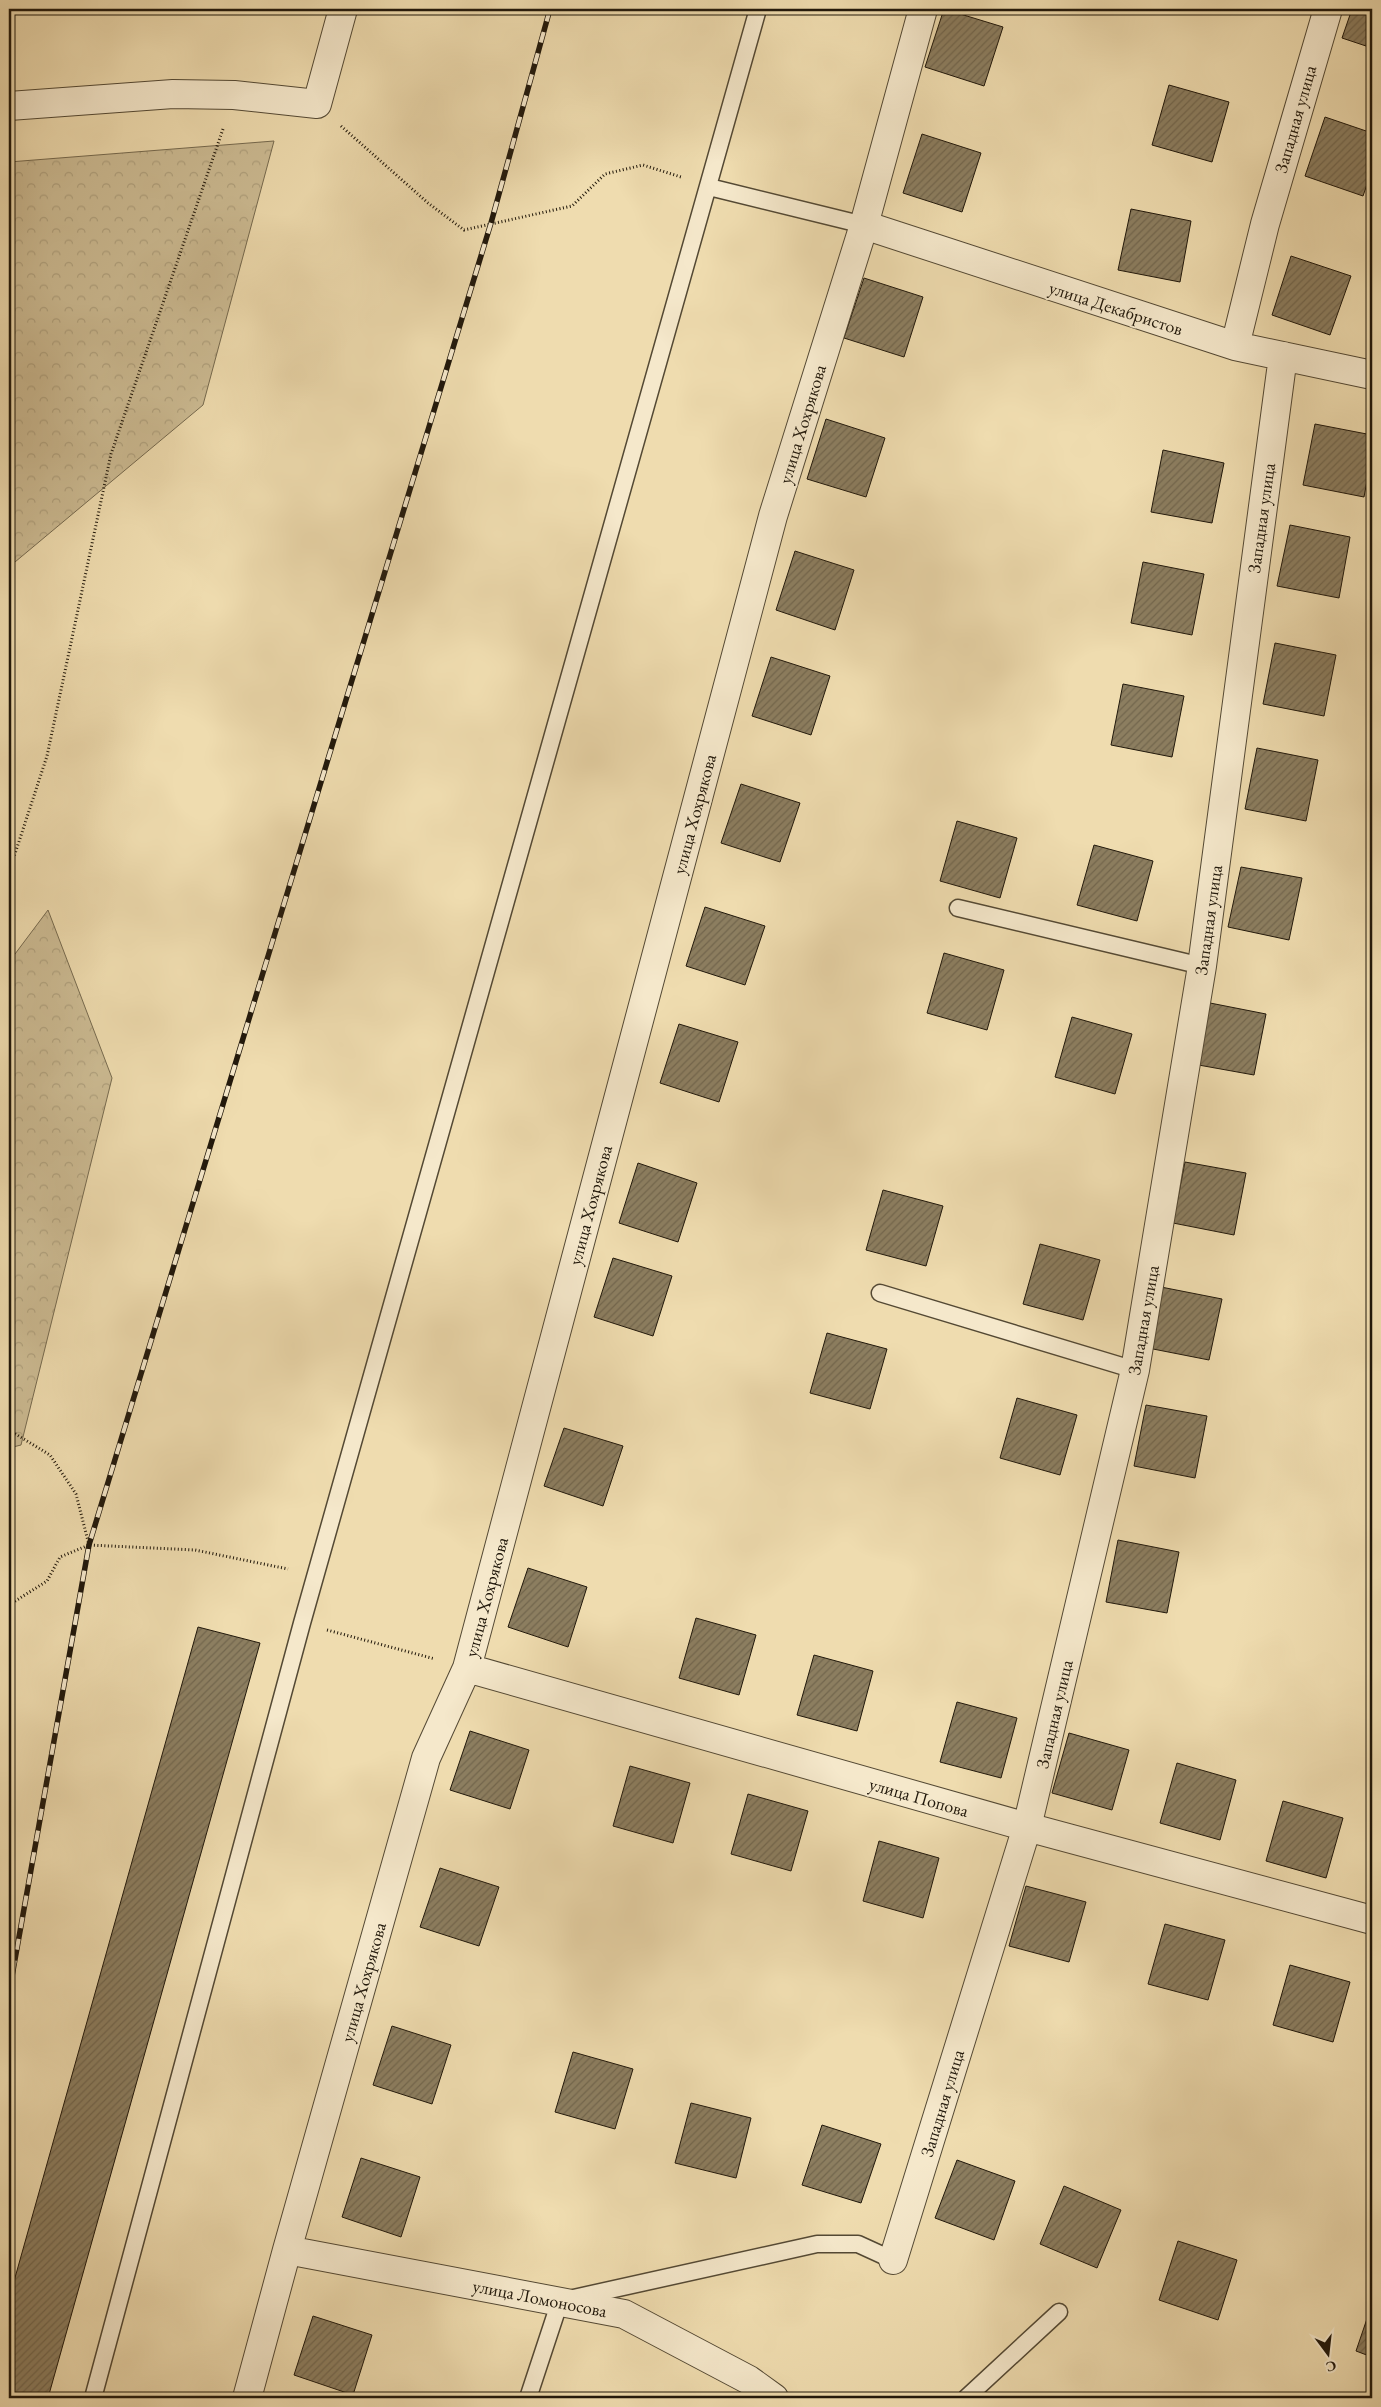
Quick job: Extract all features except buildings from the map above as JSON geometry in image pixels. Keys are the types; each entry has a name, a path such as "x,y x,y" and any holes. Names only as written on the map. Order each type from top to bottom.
{"street":[{"path":"9,106 173,94 234,95 317,104 343,9"},
{"name":"улица Хохрякова","path":"247,2398 426,1758 467,1668 770,526 864,225 923,9"},
{"name":"Западная улица","path":"1235,346 1265,224 1328,9"},
{"name":"улица Декабристов","path":"864,225 1235,346 1372,375"},
{"name":"Западная улица","path":"893,2260 1027,1827 1135,1370 1202,966 1282,356"},
{"name":"улица Попова","path":"467,1668 1027,1827 1372,1920"},
{"name":"улица Ломоносова","path":"287,2250 624,2314 749,2380 774,2398"}],"lane":[{"path":"93,2398 302,1623 710,186 758,9"},
{"path":"710,186 864,225"},
{"path":"958,908 1202,966"},
{"path":"880,1293 1135,1370"},
{"path":"528,2398 560,2301 817,2244 858,2244 893,2260"},
{"path":"966,2398 1060,2312"}],"path":[{"path":"9,872 47,756 111,454 234,95"},
{"path":"317,104 428,203 464,230 572,206 606,174 643,165 710,186"},
{"path":"9,1430 50,1455 76,1494 89,1545"},
{"path":"9,1605 47,1581 60,1557 89,1545 195,1550 316,1575"},
{"path":"302,1623 467,1668"}],"green space":[{"path":"274,141 203,405 9,567 9,162"},
{"path":"48,910 112,1078 21,1445 9,1448 9,962"}],"railway":[{"path":"9,1993 89,1545 491,223 550,9"}]}
